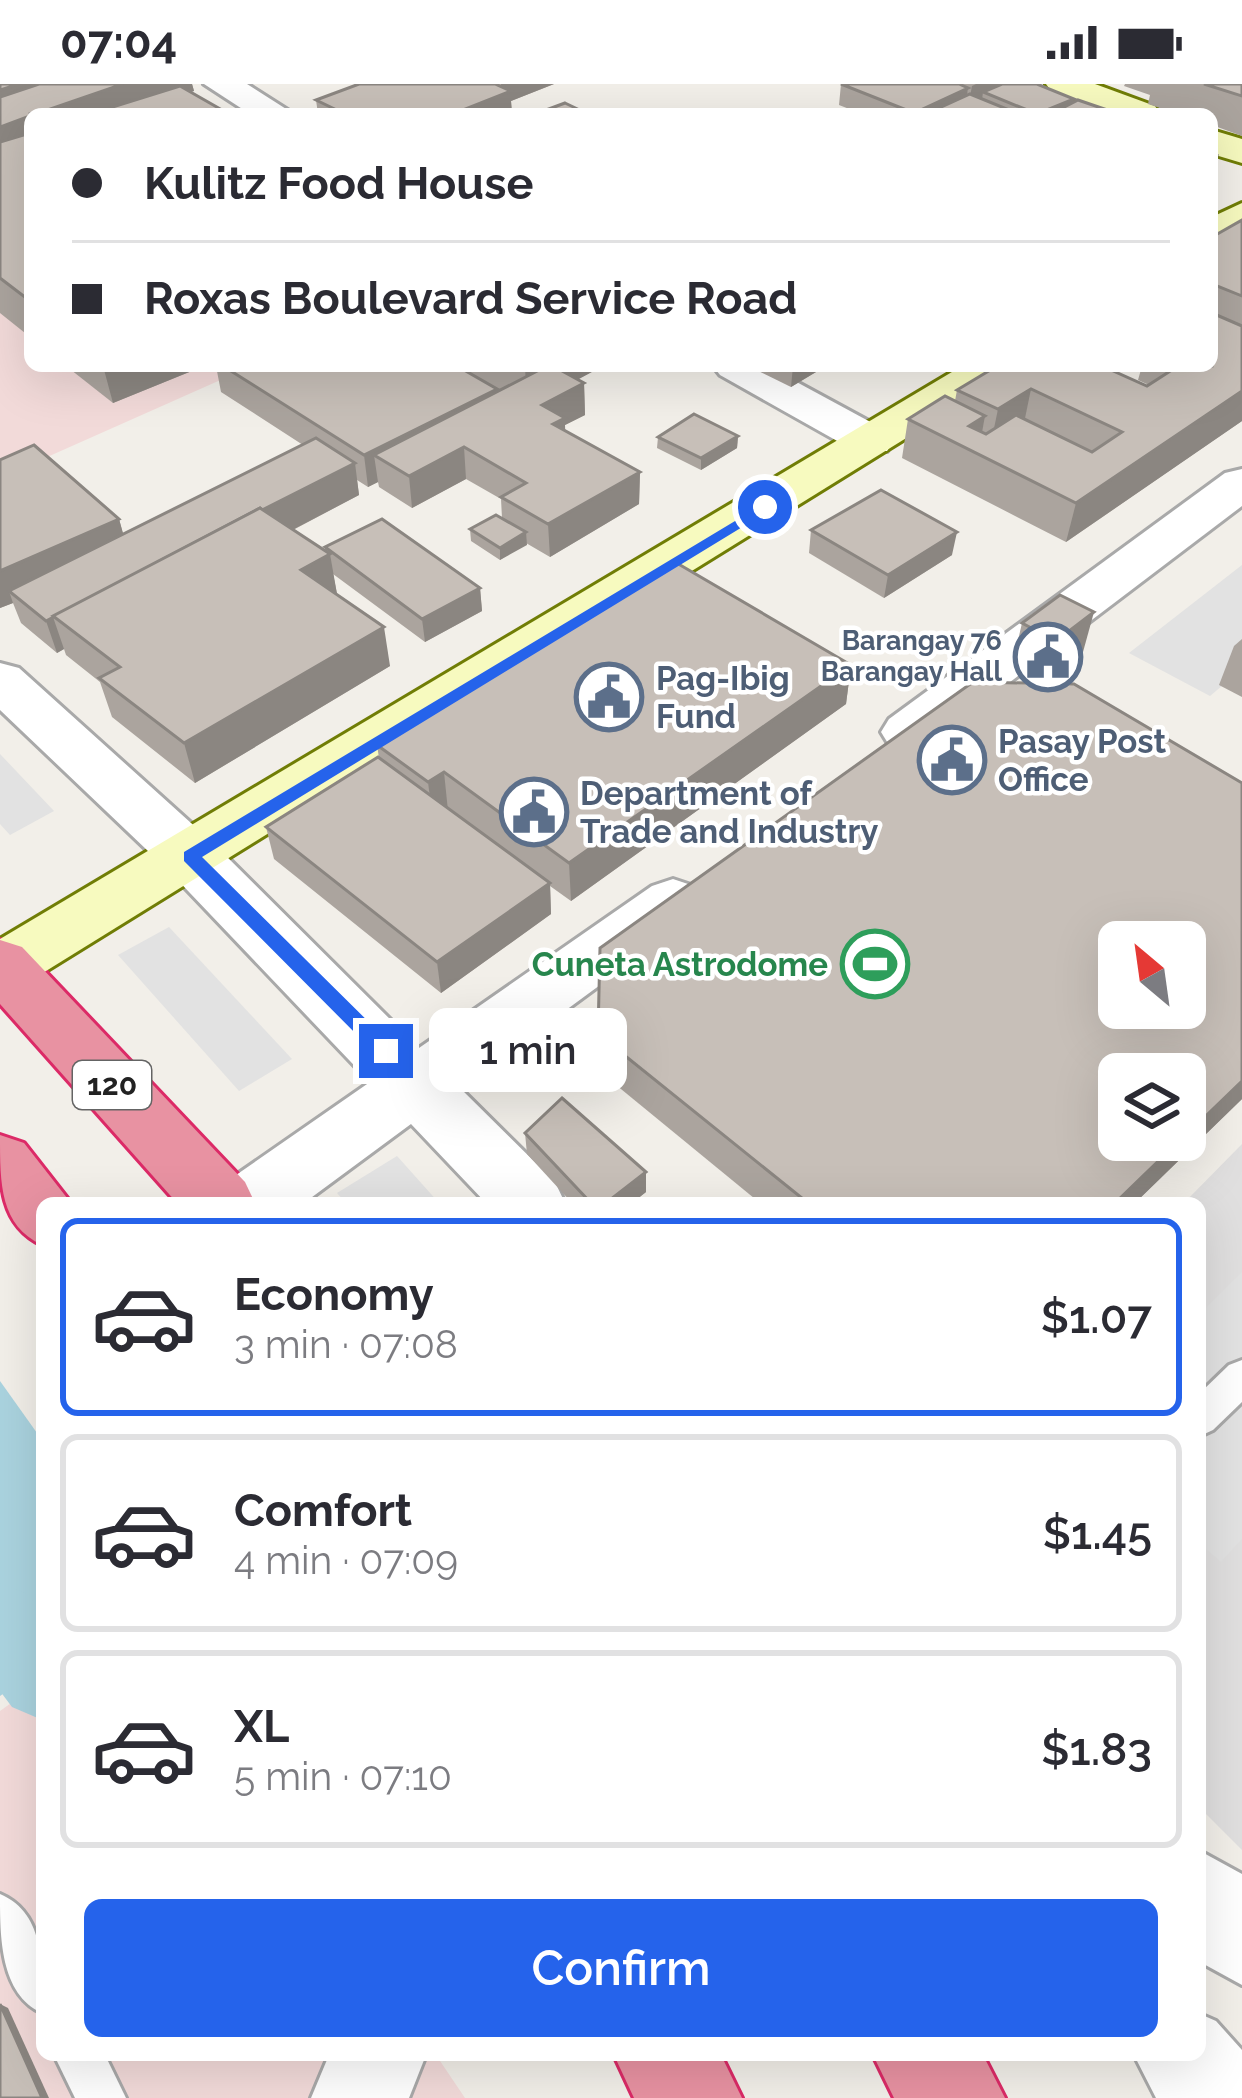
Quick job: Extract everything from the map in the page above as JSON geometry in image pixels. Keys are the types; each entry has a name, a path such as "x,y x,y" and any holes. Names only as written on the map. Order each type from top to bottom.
{"highway":[{"name":"120","path":"2,964 215,1197"},
{"path":"0,1163 36,1208"},
{"path":"666,2061 693,2098"},
{"path":"926,2061 956,2098"}],"main road":[{"path":"1063,84 1126,108"},
{"path":"2,964 190,856 983,372"}],"street":[{"path":"234,86 267,108"},
{"path":"746,372 871,441"},
{"path":"859,768 1003,678 1242,484"},
{"path":"0,680 190,856 419,1084 524,1197"},
{"path":"259,1197 725,864"},
{"path":"1206,1903 1242,1939"},
{"path":"360,2098 375,2061"},
{"path":"1187,2061 1220,2098"}],"lane":[{"path":"1206,1412 1242,1378"},
{"path":"0,1917 36,1980"},
{"path":"81,2061 102,2098"}],"shaded area":[{"path":"24,153 24,372 238,372 0,478 0,161"},
{"path":"1242,565 1242,669 1210,696 1129,653"},
{"path":"0,754 54,811 10,835 0,824"},
{"path":"169,927 292,1059 239,1091 118,955"},
{"path":"1242,1144 1242,1850 1206,1814 1206,1197 1190,1197"},
{"path":"397,1156 434,1197 341,1197 337,1193"},
{"path":"1242,1272 1242,1539 1221,1562 1206,1549 1206,1307"},
{"path":"36,1685 36,2061 440,2061 465,2098 0,2098 0,1711"}],"water":[{"path":"0,1381 36,1432 36,1670 0,1696"}],"building":[{"path":"39,84 123,84 53,108 24,108 24,118 0,127 0,97"},
{"path":"359,84 495,84 511,91 468,108 333,108 316,100"},
{"path":"841,84 959,84 968,88 925,108 901,108"},
{"path":"1002,84 1037,84 1074,99 1052,108 1022,108 983,92"},
{"path":"1204,84 1242,84 1242,96"},
{"path":"180,86 218,108 109,108"},
{"path":"970,94 1004,108 939,108"},
{"path":"1078,100 1101,108 1063,108"},
{"path":"24,135 24,296 0,278 0,142"},
{"path":"1242,220 1242,296 1218,286 1218,234"},
{"path":"1218,316 1242,326 1242,391 1076,503 908,419 945,396 985,416 969,426 986,434 1016,415 1092,452 1122,432 1031,389 998,409 957,390 987,372 1116,372 1147,386 1169,372 1218,372"},
{"path":"233,372 467,372 497,389 364,455"},
{"path":"535,372 564,372 584,383 542,405 565,418 553,424 640,472 548,524 501,497 526,483 464,447 409,476 374,455"},
{"path":"694,414 738,436 701,458 658,437"},
{"path":"316,438 355,463 46,621 9,591"},
{"path":"34,445 119,519 0,571 0,460"},
{"path":"881,490 957,532 888,575 811,530"},
{"path":"260,508 330,554 301,570 384,627 184,743 99,678 120,667 53,616"},
{"path":"496,515 526,532 500,548 470,529"},
{"path":"382,519 480,588 422,619 325,547"},
{"path":"675,562 851,665 569,863 444,772 428,782 377,745"},
{"path":"1060,595 1094,612 1056,641 1022,623"},
{"name":"Cuneta Astrodome","path":"973,682 1074,684 1242,783 1242,1081 1206,1116 1206,1053 1098,1053 1098,1161 1158,1161 1121,1197 801,1197 598,1034 600,948"},
{"path":"378,757 550,883 437,962 266,827"},
{"path":"562,1098 646,1172 614,1197 585,1197 525,1133"},
{"path":"0,2004 42,2098 0,2098"}],"waterway":[{"path":"0,1622 36,1673"}],"place":[{"name":"Barangay 76 Barangay Hall","path":"1048,657"},
{"name":"Pag-Ibig Fund","path":"609,697"},
{"name":"Pasay Post Office","path":"952,760"},
{"name":"Department of Trade and Industry","path":"534,812"},
{"name":"Cuneta Astrodome","path":"875,964"}],"route":[{"path":"386,1051 190,856 765,507"}]}
